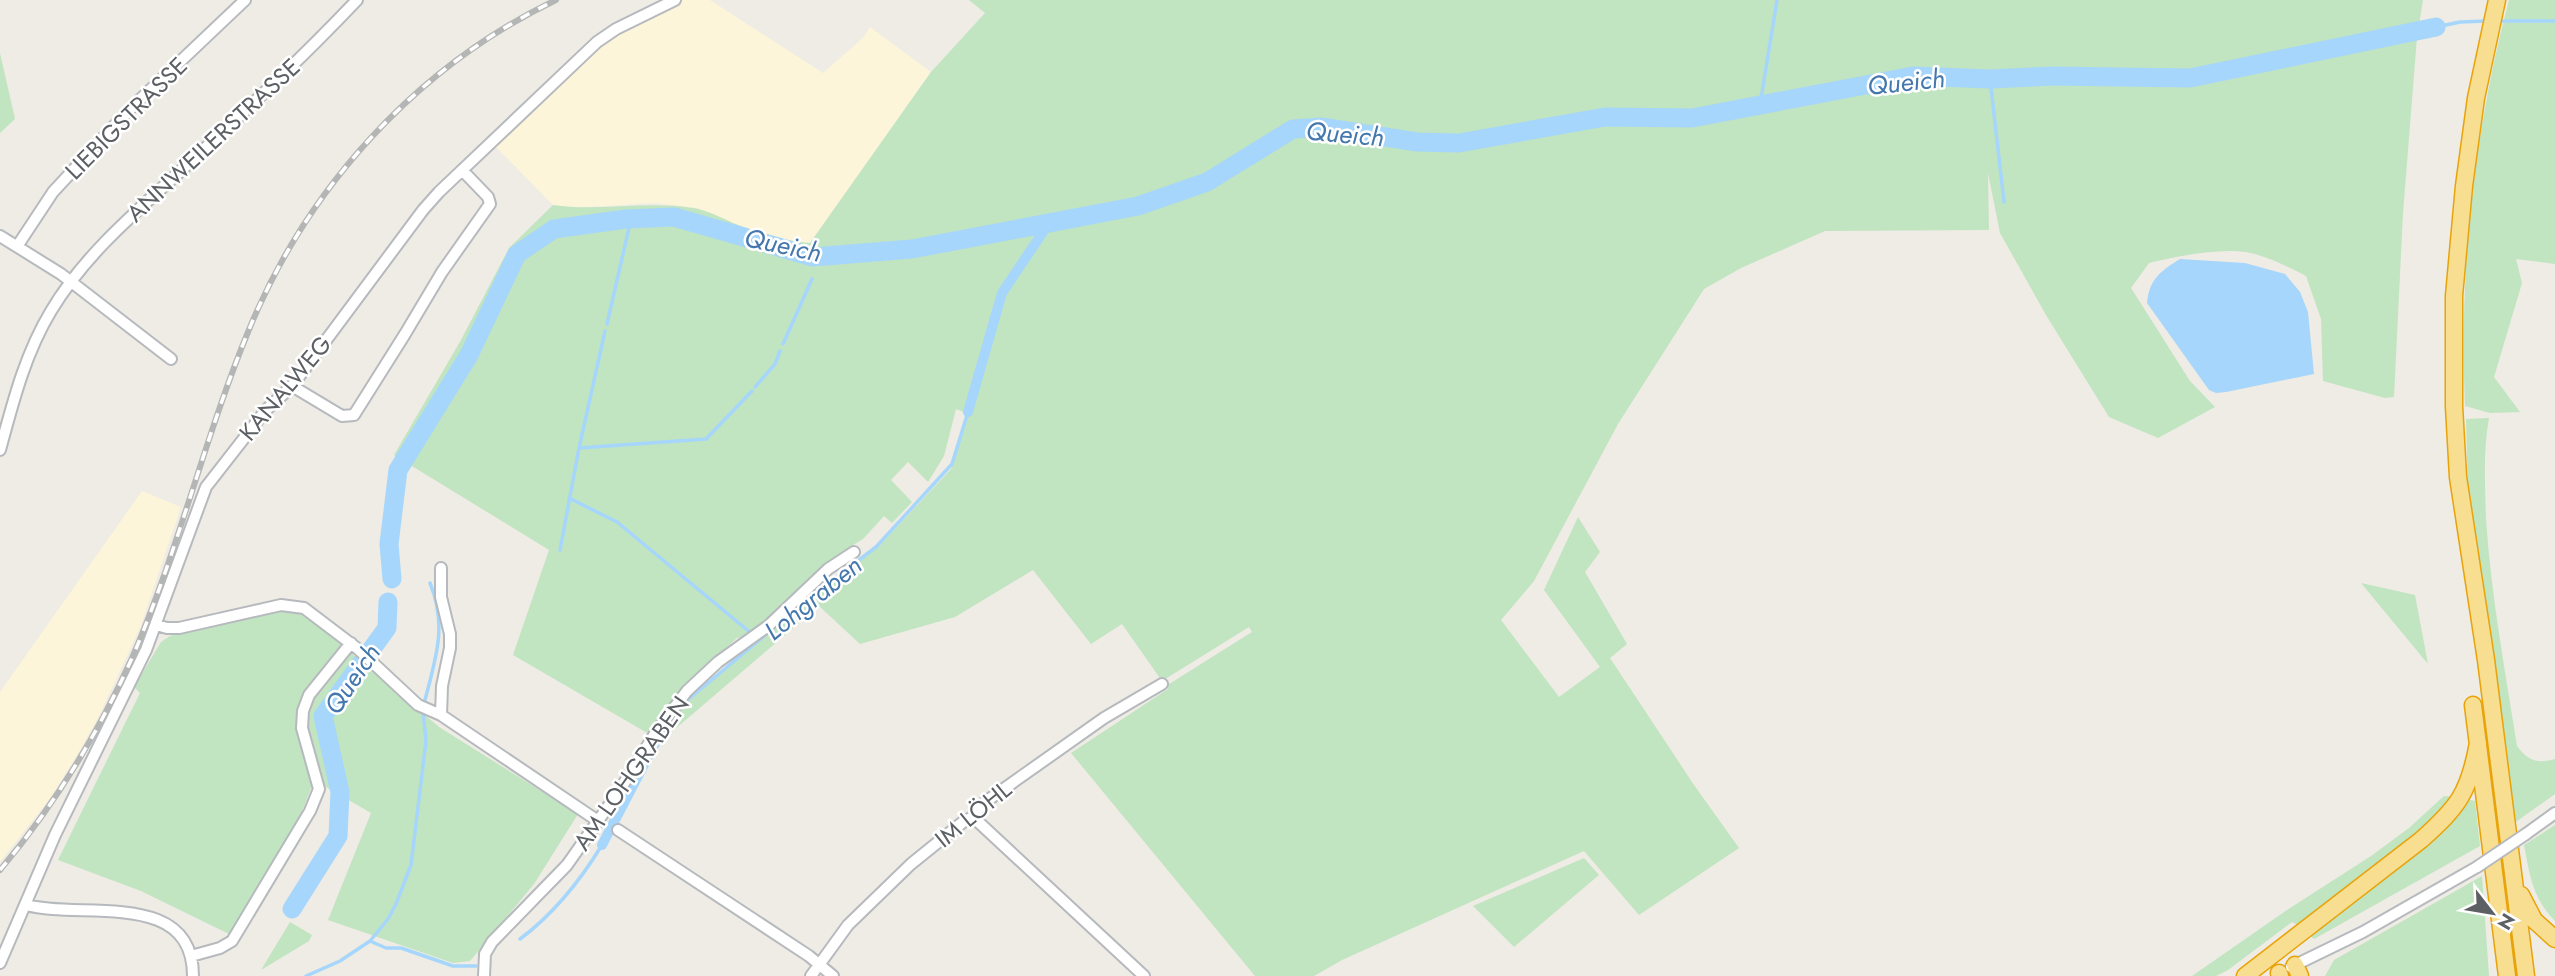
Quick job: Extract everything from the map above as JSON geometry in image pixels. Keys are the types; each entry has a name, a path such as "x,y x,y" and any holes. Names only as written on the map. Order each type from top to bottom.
{"highway":[{"path":"2497,0 2469,145 2458,245 2454,296 2455,413 2458,477 2486,660 2526,976"},
{"path":"2473,705 2507,976"},
{"path":"2245,976 2410,848 2447,816 2469,783 2478,744"},
{"path":"2503,944 2506,832"},
{"path":"2516,886 2534,920 2555,939"}],"street":[{"name":"LIEBIGSTRASSE","path":"18,245 53,192 128,111 246,0"},
{"name":"ANNWEILERSTRASSE","path":"0,450 16,389 34,343 49,313 71,281 122,225 267,90 358,0"},
{"name":"KANALWEG","path":"0,963 65,813 127,690 156,625 193,519 211,478 266,410 292,386 423,210 597,42 676,0"},
{"path":"292,386 342,416 354,415 442,272 490,204 488,197 462,170"},
{"path":"0,236 71,281 171,359"},
{"name":"AM LOHGRABEN","path":"484,976 485,954 492,943 554,880 598,821 675,706 708,671 768,626 828,569 855,552"},
{"path":"441,568 441,597 450,634 450,648 442,686 441,715"},
{"path":"156,625 179,628 289,604 310,612 354,646 412,700 441,715 598,821"},
{"path":"191,956 220,948 232,941 310,811 319,789 302,728 305,703 354,646"},
{"name":"IM LÖHL","path":"811,976 848,925 911,864 962,822 974,817 981,805 1104,718 1162,684"},
{"path":"2278,975 2298,970 2477,867 2555,813"},
{"path":"974,817 1144,976"},
{"path":"618,830 808,956 833,976"},
{"path":"26,905 49,911 136,913 154,917 179,935 191,956 193,976"}],"shaded area":[{"path":"675,0 710,0 823,73 864,37 870,27 931,72 810,243 789,241 696,208 654,203 575,208 553,205 491,142 588,51"},
{"path":"142,491 181,507 140,628 98,718 76,757 51,797 0,862 0,692"}],"green space":[{"path":"969,0 2423,0 2417,37 2403,213 2394,397 2385,398 2323,381 2321,319 2306,276 2251,253 2214,252 2149,263 2131,288 2190,381 2215,407 2158,438 2109,417 2046,315 2000,233 1988,173 1989,230 1825,231 1741,268 1704,289 1618,424 1534,581 1501,620 1559,697 1600,667 1544,590 1578,517 1600,552 1585,572 1627,644 1610,658 1739,848 1639,915 1584,851 1342,960 1314,976 1255,976 1071,753 1168,689 1166,686 1252,632 1249,627 1162,681 1122,624 1091,644 1033,570 955,617 860,644 819,606 661,741 657,738 680,709 716,677 807,601 880,545 951,469 969,414 956,409 944,456 928,482 908,462 891,480 912,502 892,523 884,516 863,539 848,548 851,551 755,634 737,638 712,660 649,734 513,655 549,550 394,455 461,340 509,248 553,205 658,205 693,208 764,234 810,243 931,72 985,13"},
{"path":"2509,0 2555,0 2555,264 2516,259 2522,283 2494,377 2520,412 2490,413 2465,406 2464,304 2478,150"},
{"path":"0,53 15,119 0,133"},
{"path":"2489,418 2485,468 2488,547 2517,746 2533,760 2555,759 2555,794 2510,826 2468,499 2466,419"},
{"path":"2361,583 2415,595 2428,664"},
{"path":"289,606 306,615 439,727 578,814 534,884 470,961 453,963 328,920 371,813 314,780 297,824 229,934 141,891 58,860 140,693 134,687 161,642 170,636 255,612"},
{"path":"2444,796 2454,797 2443,814 2300,926 2292,922 2216,976 2192,976 2371,856 2409,828"},
{"path":"2470,800 2475,801 2480,846 2314,939 2308,934 2444,832"},
{"path":"2555,825 2555,921 2537,895 2524,845"},
{"path":"1584,858 1599,875 1514,947 1473,906"},
{"path":"2482,876 2489,976 2325,976 2334,960"},
{"path":"290,922 312,935 309,941 261,970"}],"water":[{"path":"2180,259 2245,263 2285,274 2300,292 2308,312 2314,374 2226,392 2216,393 2209,390 2147,303 2153,282"}],"waterway":[{"path":"1760,105 1777,0"},
{"name":"Queich","path":"2436,27 2460,22 2486,21"},
{"name":"Queich","path":"2498,21 2555,21"},
{"name":"Queich","path":"392,579 389,544 398,470 469,355 517,254 554,229 626,219 674,217 813,257 912,249 1138,206 1207,182 1293,129 1321,127 1417,142 1459,143 1605,117 1692,118 1913,76 1990,79 2052,76 2190,78 2436,27"},
{"path":"1990,79 2004,202"},
{"path":"607,324 631,219"},
{"name":"Lohgraben","path":"968,412 1002,293 1049,223"},
{"path":"783,344 812,279"},
{"path":"579,448 605,331"},
{"path":"755,387 775,364 780,351"},
{"path":"560,550 579,448 706,439 752,391"},
{"name":"Lohgraben","path":"684,703 814,594 876,547 952,464 968,412"},
{"path":"569,498 617,522 752,634"},
{"path":"424,704 439,629 430,583"},
{"name":"Queich","path":"292,909 338,836 340,792 323,716 387,628 388,602"},
{"path":"306,976 340,961 370,941 396,904 411,865 426,741 423,711"},
{"name":"Lohgraben","path":"602,845 661,732"},
{"name":"Lohgraben","path":"520,939 566,896 602,845"},
{"name":"Lohgraben","path":"370,941 386,948 401,948 453,966 476,966"}],"railway":[{"path":"0,870 57,795 90,742 119,686 163,577 232,372 272,279 301,229 334,182 371,138 412,97 457,60 505,28 556,0"}]}
